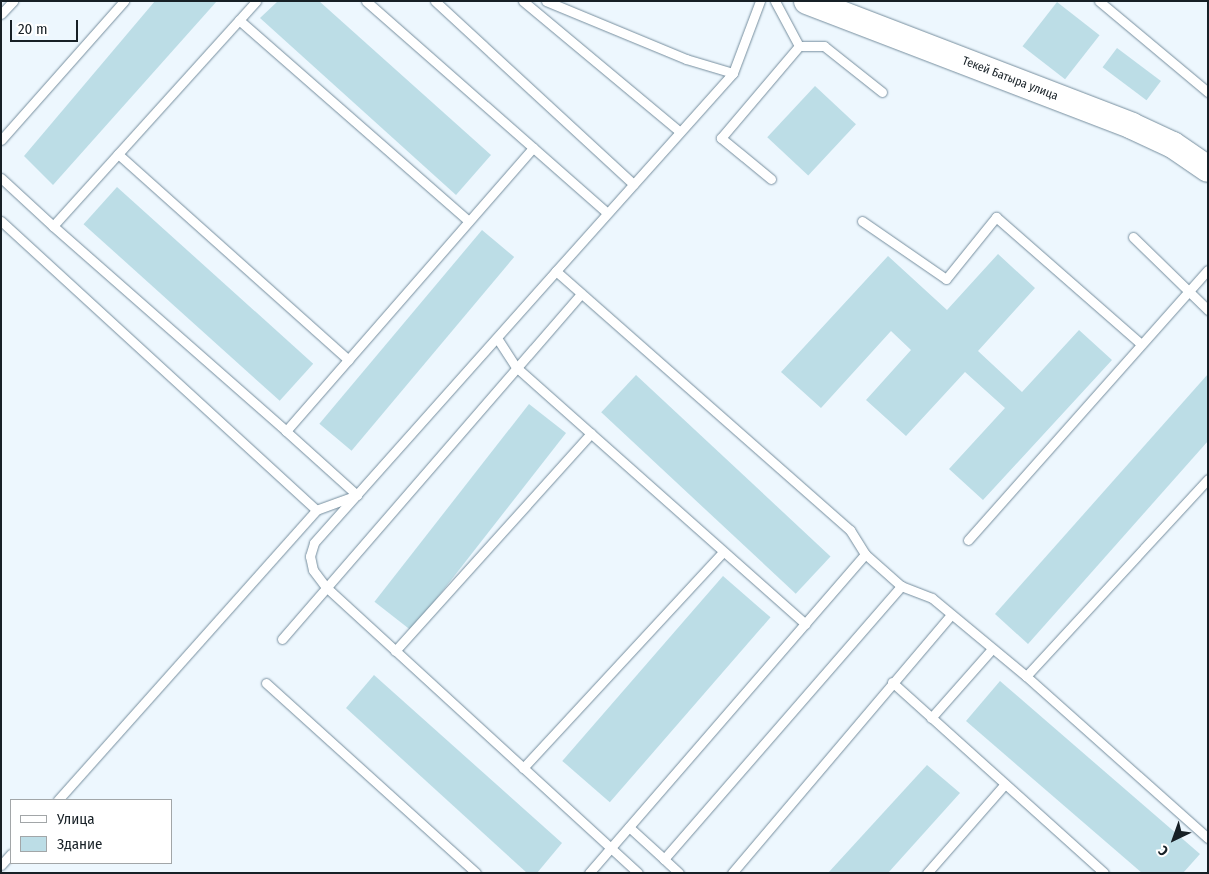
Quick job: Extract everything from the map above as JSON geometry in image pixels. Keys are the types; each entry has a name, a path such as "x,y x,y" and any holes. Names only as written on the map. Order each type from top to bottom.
{"street":[{"name":"Текей Батыра улица","path":"807,1 1132,126 1173,145 1208,169"}],"lane":[{"path":"1,14 12,1"},
{"path":"1,140 124,1"},
{"path":"53,226 256,1"},
{"path":"366,1 607,213"},
{"path":"435,1 633,184"},
{"path":"522,1 680,132"},
{"path":"546,1 686,59 733,73"},
{"path":"638,873 326,587 313,570 310,556 314,543 733,73 760,1"},
{"path":"775,1 799,46"},
{"path":"1099,1 1208,92"},
{"path":"239,20 469,221"},
{"path":"771,179 721,138 799,46 824,46 882,92"},
{"path":"286,431 533,148"},
{"path":"118,154 348,360"},
{"path":"1,178 357,495"},
{"path":"862,221 946,279 996,217 1141,344"},
{"path":"1,221 316,510"},
{"path":"1133,237 1188,293 1208,310"},
{"path":"968,540 1208,270"},
{"path":"556,271 850,530 865,554 901,586 932,598 1026,676 1208,838"},
{"path":"282,639 581,294"},
{"path":"497,338 516,367 805,624"},
{"path":"395,651 591,434"},
{"path":"1026,676 1208,479"},
{"path":"59,799 316,510 357,495"},
{"path":"523,768 722,552"},
{"path":"589,873 610,846 629,827 865,554"},
{"path":"664,859 901,586"},
{"path":"732,873 892,682 951,615"},
{"path":"932,718 992,649"},
{"path":"892,682 1104,873"},
{"path":"266,683 476,873"},
{"path":"927,873 1005,784"},
{"path":"629,827 679,873"},
{"path":"1,865 10,855"}],"building":[{"path":"155,1 217,1 53,185 24,156"},
{"path":"278,1 319,1 491,155 456,195 260,18"},
{"path":"1057,2 1100,35 1065,79 1023,46"},
{"path":"1117,48 1161,81 1146,100 1103,67"},
{"path":"815,86 856,124 808,175 767,137"},
{"path":"117,187 313,364 280,401 84,224"},
{"path":"482,230 514,257 352,451 319,424"},
{"path":"998,254 1035,288 978,351 1022,392 1079,330 1112,360 983,500 949,469 1005,408 965,372 906,436 866,400 911,350 891,331 821,408 781,372 888,256 947,310"},
{"path":"1208,374 1208,441 1028,644 995,614"},
{"path":"636,375 831,556 796,594 601,412"},
{"path":"529,404 566,433 412,631 374,602"},
{"path":"723,576 771,617 610,802 562,761"},
{"path":"374,675 562,843 537,873 527,873 346,708"},
{"path":"1000,681 1200,854 1183,873 1142,873 966,721"},
{"path":"927,765 960,793 888,873 828,873"}]}
